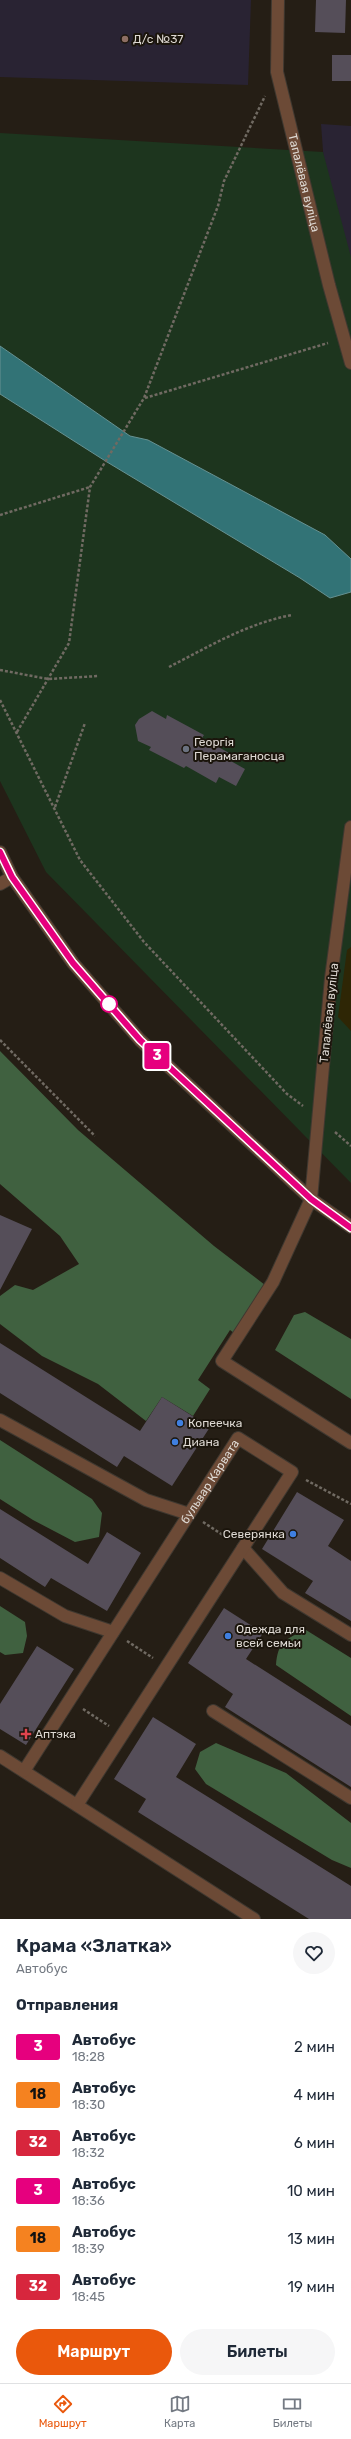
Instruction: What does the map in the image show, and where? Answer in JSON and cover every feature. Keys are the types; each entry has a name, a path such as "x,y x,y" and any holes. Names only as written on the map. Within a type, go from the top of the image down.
{"street":[{"name":"Тапалёвая вуліца","path":"278,0 277,72 329,285 351,363"},
{"name":"Тапалёвая вуліца","path":"311,1199 331,978 351,827"},
{"path":"0,852 12,877 73,963 140,1040 311,1199 351,1228"},
{"path":"0,884 12,877"},
{"path":"311,1199 272,1282 222,1361 351,1443"},
{"path":"0,1420 146,1500 189,1514"},
{"name":"бульвар Карвата","path":"24,1771 238,1438 292,1472"},
{"path":"77,1805 292,1472"},
{"path":"243,1548 283,1593 351,1635"},
{"path":"0,1578 65,1616 113,1632"},
{"path":"213,1711 351,1798"},
{"path":"0,1756 254,1919"}],"path":[{"path":"17,732 69,643 90,487 144,398 218,206 224,181 277,72"},
{"path":"144,398 344,338"},
{"path":"0,515 90,487"},
{"path":"169,667 229,636 274,618 292,615"},
{"path":"0,670 48,679 100,676"},
{"path":"0,700 55,807 80,860 144,942 287,1094 351,1146"},
{"path":"55,807 85,723"},
{"path":"0,1040 96,1136"},
{"path":"292,1472 351,1504"},
{"path":"189,1514 243,1548"},
{"path":"113,1632 167,1667"},
{"path":"69,1700 123,1735"}],"shaded area":[{"name":"Д/с №37","path":"0,0 251,0 248,85 0,77"},
{"path":"321,124 351,126 351,268 325,178"}],"green space":[{"path":"0,133 323,152 351,257 351,559 325,535 148,440 130,436 0,346"},
{"path":"0,394 107,462 300,578 330,598 351,592 351,1183 46,872 0,781"},
{"path":"0,1051 78,1130 214,1246 265,1285 234,1333 230,1330 198,1380 210,1389 193,1416 162,1397 146,1421 98,1384 42,1356 0,1324 0,1296 15,1285 33,1290 79,1264 60,1236 0,1184"},
{"path":"305,1312 351,1339 351,1399 275,1350 294,1315"},
{"path":"0,1440 92,1499 102,1513 99,1537 75,1542 33,1520 0,1499"},
{"path":"0,1606 25,1622 27,1636 23,1653 5,1655 0,1652"},
{"path":"306,1630 351,1658 351,1716 276,1665 279,1651 284,1642"},
{"path":"216,1743 286,1773 351,1823 351,1868 332,1860 206,1784 195,1769 200,1752"}],"sand":[{"path":"351,947 351,1031 338,1017 347,950"}],"water":[{"path":"0,346 130,436 148,440 325,535 351,559 351,592 330,598 300,578 107,462 0,394"}],"building":[{"path":"316,0 346,0 345,33 315,32"},
{"path":"332,55 351,55 351,81 332,81"},
{"name":"Георгія Перамаганосца","path":"152,711 166,719 167,715 204,735 202,738 231,754 229,760 245,769 236,786 219,777 216,783 186,766 184,768 149,750 151,747 138,741 135,725 139,719"},
{"path":"0,1215 32,1229 0,1290"},
{"path":"0,1343 140,1431 162,1397 210,1427 172,1486 124,1456 117,1467 0,1393"},
{"path":"297,1492 344,1520 328,1546 351,1561 351,1621 305,1593 313,1581 262,1549"},
{"path":"0,1509 88,1564 107,1532 141,1553 107,1611 51,1578 45,1587 0,1558"},
{"path":"224,1608 263,1633 246,1659 351,1726 351,1787 225,1707 233,1694 188,1663"},
{"path":"37,1646 74,1669 26,1745 0,1729 0,1704"},
{"path":"153,1717 196,1744 176,1777 351,1886 351,1919 309,1919 138,1812 146,1799 114,1779"}],"bus line":[{"name":"3","path":"0,852 12,877 73,963 140,1040 245,1140 311,1199 351,1228"}],"place":[{"name":"Д/с №37","path":"125,39"},
{"name":"Георгія Перамаганосца","path":"186,749"},
{"name":"Копеечка","path":"180,1423"},
{"name":"Диана","path":"175,1442"},
{"name":"Северянка","path":"293,1534"},
{"name":"Одежда для всей семьи","path":"228,1636"},
{"name":"Аптэка","path":"26,1734"}]}
